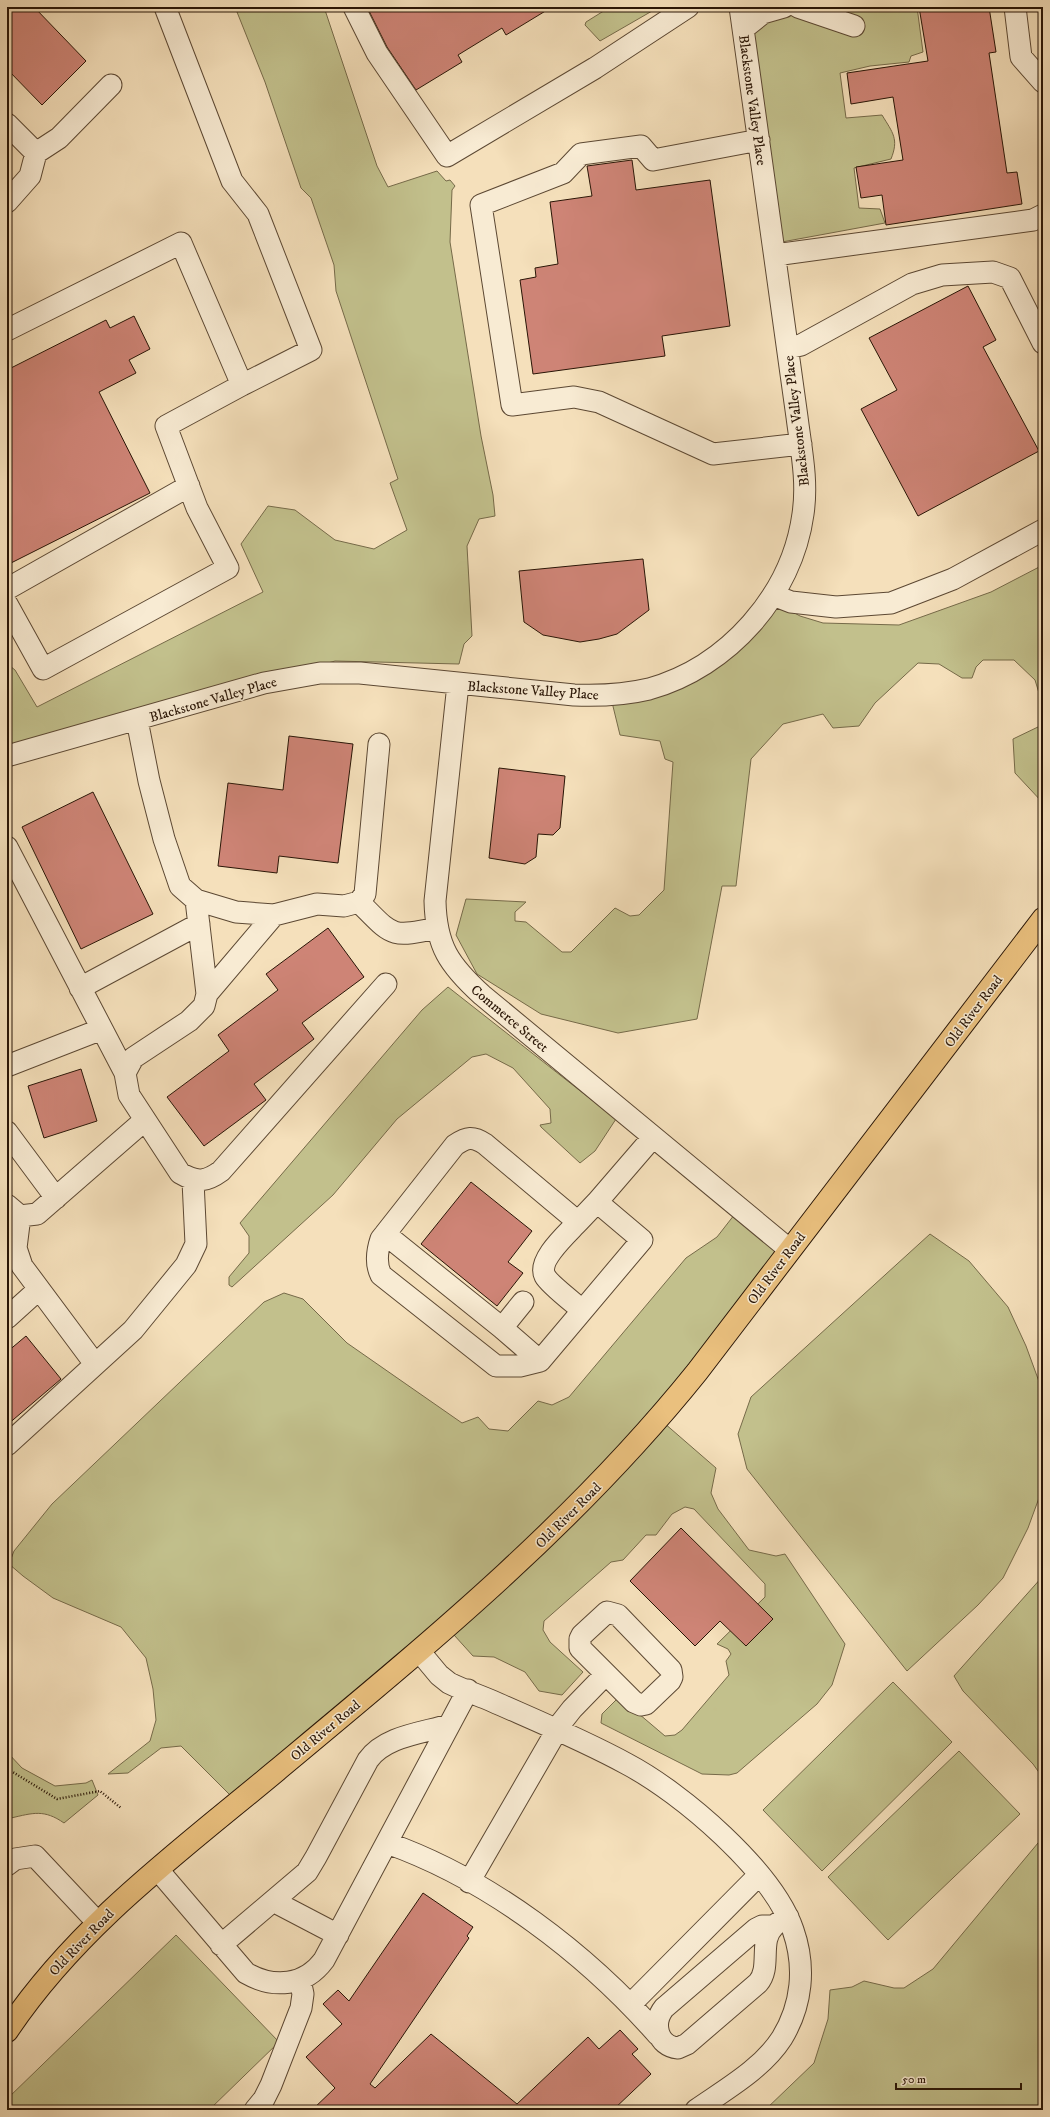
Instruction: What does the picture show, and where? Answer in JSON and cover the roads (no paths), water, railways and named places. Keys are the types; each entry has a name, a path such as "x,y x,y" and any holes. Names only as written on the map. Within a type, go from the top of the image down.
{"main road":[{"name":"Old River Road","path":"7,2031 43,1981 98,1923 158,1870 419,1651 532,1551 630,1451 697,1372 1043,919"}],"street":[{"path":"7,604 42,669 228,568 197,508 166,426 311,350 258,214 232,181 165,7"},
{"path":"354,7 377,53 447,156 595,68 688,7"},
{"name":"Blackstone Valley Place","path":"7,756 264,683 314,674 360,674 591,696 619,694 649,689 678,679 717,656 743,634 773,595 788,567 802,523 805,485 788,348 740,7"},
{"path":"743,29 763,13 784,7"},
{"path":"798,7 854,26"},
{"path":"1015,7 1021,57 1043,82"},
{"path":"7,202 30,176 36,153 60,138 112,85"},
{"path":"7,124 36,153"},
{"path":"758,140 653,160 641,146 581,154 563,173 480,205 512,405 574,397 599,402 713,454 801,444"},
{"path":"775,255 1033,220 1043,215"},
{"path":"7,330 181,243 242,385"},
{"path":"788,348 801,345 912,284 942,275 993,272 1010,278 1043,344"},
{"path":"7,589 189,486"},
{"path":"773,595 792,602 836,607 891,603 953,579 1043,530"},
{"name":"Commerce Street","path":"458,684 436,885 435,906 437,928 445,954 466,980 790,1250"},
{"path":"137,720 149,781 164,839 180,886 196,900 236,912 274,915 317,904 344,906 359,902 365,894 379,744"},
{"path":"7,847 125,1073 129,1095 180,1173 193,1181 211,1178 221,1171 386,984"},
{"path":"125,1073 133,1058 189,1021 204,1006 207,994 196,900"},
{"path":"359,902 387,931 404,935 437,928"},
{"path":"207,994 274,915"},
{"path":"80,988 199,924"},
{"path":"7,1066 102,1029"},
{"path":"95,1364 38,1290 12,1252 14,1210 37,1214 146,1120"},
{"path":"7,1132 56,1198"},
{"path":"582,1310 545,1276 543,1266 546,1258 653,1137"},
{"path":"578,1222 486,1144 475,1138 465,1138 454,1144 386,1234 378,1250 377,1262 381,1275 496,1366 520,1366 540,1361 642,1240 597,1202"},
{"path":"7,1444 133,1330 186,1265 196,1244 193,1181"},
{"path":"386,1234 502,1328 540,1361"},
{"path":"7,1318 38,1290"},
{"path":"502,1328 523,1302"},
{"path":"611,1612 618,1616 669,1666 672,1673 670,1681 650,1701 641,1705 634,1702 606,1674 582,1651 580,1644 582,1635 603,1614 611,1612"},
{"path":"419,1651 444,1679 456,1687 468,1690 628,1764 665,1788 715,1829 759,1875 781,1921 797,1943 801,1976 798,1998 789,2025 778,2043 761,2062 696,2110"},
{"path":"469,1882 557,1730 572,1709 606,1674"},
{"path":"158,1870 240,1968 260,1980 284,1983 300,1980 320,1966 338,1936 468,1690"},
{"path":"221,1945 301,1878 312,1864 368,1760 376,1750 388,1742 449,1725"},
{"path":"387,1843 426,1859 469,1882 507,1904 551,1935 587,1964 631,2004 669,2046 683,2047 758,1983 764,1973 768,1937 781,1921"},
{"path":"7,1866 15,1859 35,1856 98,1923"},
{"path":"631,2004 759,1875"},
{"path":"273,1901 338,1936"},
{"path":"658,2035 658,2020 664,2008 756,1929 781,1921"},
{"path":"254,2110 264,2099 271,2085 301,2008 303,1994 300,1980"}]}
